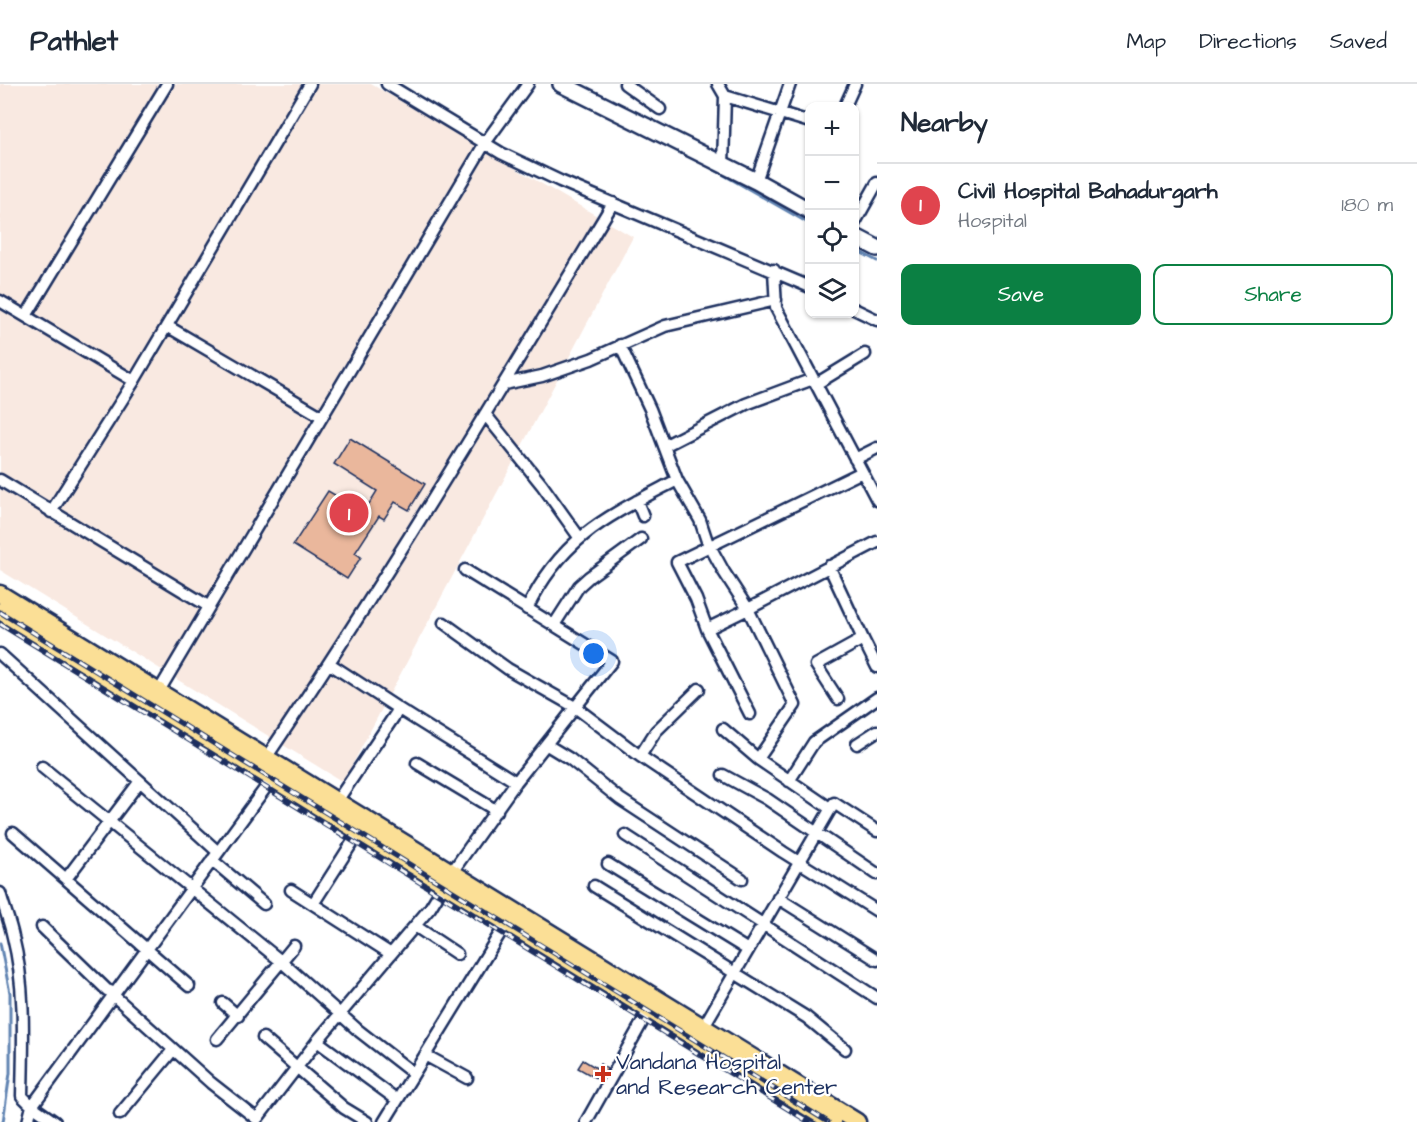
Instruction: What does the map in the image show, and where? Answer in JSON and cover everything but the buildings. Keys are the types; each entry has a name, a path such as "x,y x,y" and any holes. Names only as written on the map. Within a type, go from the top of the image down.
{"main road":[{"path":"561,84 808,210"},
{"path":"859,238 877,248"},
{"path":"0,594 272,779 359,832 449,878 700,1033 857,1122"},
{"path":"0,611 266,758 337,801 449,878 507,922 649,1010 700,1033 832,1122"}],"street":[{"path":"26,316 167,84"},
{"path":"51,512 134,381 310,84"},
{"path":"387,84 485,143 560,182 805,285"},
{"path":"154,698 485,143 528,84"},
{"path":"626,84 660,109"},
{"path":"718,84 725,96 723,166"},
{"path":"756,182 790,84"},
{"path":"847,102 855,84"},
{"path":"725,96 805,120"},
{"path":"859,217 877,183"},
{"path":"266,758 330,663 504,384 613,203"},
{"path":"774,270 776,308 877,500"},
{"path":"504,384 542,376 591,359 665,326 776,300"},
{"path":"0,301 134,381"},
{"path":"859,311 877,320"},
{"path":"167,326 321,416"},
{"path":"620,345 677,480 700,520 710,545 748,609 795,705 758,759"},
{"path":"664,446 746,404 814,381 865,354"},
{"path":"485,414 542,485 579,537"},
{"path":"855,459 877,448"},
{"path":"750,714 707,629 696,599 677,562 862,472"},
{"path":"0,480 208,606"},
{"path":"527,609 559,556 579,537 637,501 677,480"},
{"path":"637,501 643,516"},
{"path":"554,625 579,586 641,539"},
{"path":"707,629 877,542"},
{"path":"830,567 877,667"},
{"path":"42,927 173,1050 257,1119 317,1041 415,926 516,782 612,661 465,570"},
{"path":"444,623 508,669 575,707 640,756 877,911"},
{"path":"838,699 816,665 863,639"},
{"path":"0,654 140,781 264,904"},
{"path":"330,663 516,782"},
{"path":"640,756 656,731 699,689"},
{"path":"789,781 814,742 877,698"},
{"path":"337,801 399,708"},
{"path":"723,729 758,759 831,809"},
{"path":"857,744 877,731"},
{"path":"547,745 570,759 620,799 742,879"},
{"path":"417,763 497,811"},
{"path":"42,767 282,962 339,1015 413,1072"},
{"path":"723,775 767,799 877,874"},
{"path":"28,1122 32,1106 272,779"},
{"path":"66,879 140,781"},
{"path":"700,1033 834,803 877,831"},
{"path":"313,904 359,832"},
{"path":"13,833 189,986"},
{"path":"625,835 877,998"},
{"path":"608,864 748,950"},
{"path":"594,886 806,1017 845,1048"},
{"path":"291,890 391,954"},
{"path":"0,893 14,938 18,967 23,1021 22,1096 55,1122"},
{"path":"778,898 877,960"},
{"path":"384,1122 396,1099 507,922"},
{"path":"415,926 457,954"},
{"path":"217,1039 294,946"},
{"path":"223,1003 238,1016"},
{"path":"586,1122 649,1010"},
{"path":"263,1038 344,1108 367,1122"},
{"path":"317,1041 396,1099"},
{"path":"120,1114 173,1050"},
{"path":"425,1055 467,1078"}],"shaded area":[{"path":"0,84 371,84 633,237 343,782 0,570"}],"waterway":[{"path":"703,163 805,221"},
{"path":"859,252 877,261"},
{"path":"0,943 10,993 10,1073 3,1122"}],"railway":[{"path":"0,612 828,1122"},
{"path":"0,624 809,1122"}],"place":[{"name":"Civil Hospital Bahadurgarh","path":"349,513"},
{"name":"Vandana Hospital and Research Center","path":"603,1074"}]}
